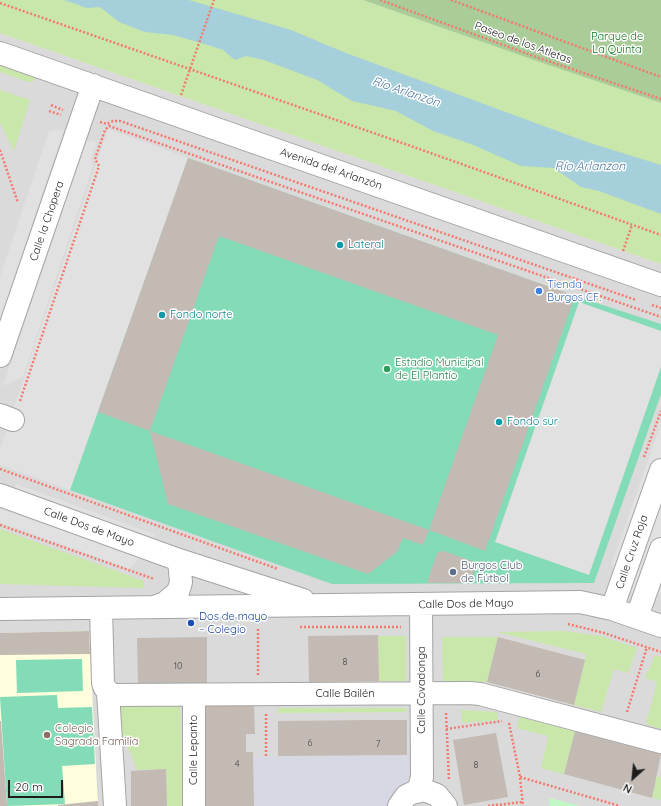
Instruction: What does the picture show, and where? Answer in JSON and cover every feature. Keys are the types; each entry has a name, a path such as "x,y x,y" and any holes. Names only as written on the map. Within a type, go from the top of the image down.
{"street":[{"name":"Avenida del Arlanzón","path":"0,53 661,285"},
{"name":"Calle la Chopera","path":"0,356 93,85"},
{"name":"Calle Cruz Roja","path":"612,609 661,470"},
{"name":"Calle Dos de Mayo","path":"0,495 181,550 319,605"},
{"path":"637,617 661,549"},
{"name":"Calle Dos de Mayo","path":"154,607 165,603 178,592 181,582 181,550"},
{"name":"Calle Dos de Mayo","path":"0,609 580,602 612,609"},
{"name":"Calle Covadonga","path":"421,604 423,786"},
{"path":"101,608 103,683 108,692 115,806"},
{"path":"612,609 661,626"},
{"name":"Calle Bailén","path":"108,692 117,695 480,694 661,742"},
{"name":"Calle Lepanto","path":"194,695 194,806"},
{"path":"399,806 406,796 423,786 437,795 448,796"}],"path":[{"path":"181,95 214,0"},
{"name":"Paseo de los Atletas","path":"380,0 538,58 661,98"},
{"path":"451,0 661,77"},
{"path":"0,4 661,235"},
{"path":"82,116 106,124 115,121 638,300"},
{"path":"113,127 118,116"},
{"path":"7,418 99,166 96,159 105,130 109,126 661,317"},
{"path":"0,150 18,203"},
{"path":"621,255 632,225"},
{"path":"646,303 661,308"},
{"path":"0,469 280,570"},
{"path":"0,525 154,579"},
{"path":"177,537 181,550"},
{"path":"561,623 604,633 661,652"},
{"path":"258,628 258,678"},
{"path":"626,714 647,647"},
{"path":"445,693 449,780 448,796"},
{"path":"446,729 508,720 520,777 523,806"},
{"path":"520,777 620,806"},
{"path":"488,806 523,802"}],"shaded area":[{"path":"0,33 661,264 661,806 0,806"},
{"path":"64,129 0,319 0,276 49,131"},
{"path":"108,129 188,158 70,490 0,465 0,449"},
{"path":"94,140 96,144 91,159 93,166 23,377 3,386 84,142"},
{"path":"579,302 661,331 661,367 589,575 495,542"},
{"path":"661,423 661,594 656,595 654,600 610,585 614,575 612,563"},
{"path":"16,484 154,534 156,541 14,490"},
{"path":"0,509 140,558 129,569 0,522"},
{"name":"Colegio Sagrada Familia","path":"89,631 98,806 0,806 0,633"},
{"path":"414,755 414,780 391,806 254,806 253,757"}],"green space":[{"path":"0,0 363,0 661,103 661,264 0,33"},
{"name":"Parque de La Quinta","path":"363,0 661,0 661,103 537,61"},
{"path":"0,63 34,75 35,79 32,82 28,82 0,72"},
{"path":"0,90 30,100 14,151 0,123"},
{"name":"Estadio Municipal de El Plantío","path":"188,158 575,296 661,324 661,394 594,583 332,584 70,490"},
{"path":"0,529 144,581 144,588 0,584"},
{"path":"565,631 601,636 637,648 628,673 614,669 601,712 574,705 586,654 497,632"},
{"path":"378,636 406,636 406,681 379,681"},
{"path":"442,637 498,637 487,682 443,681"},
{"path":"655,655 661,657 661,729 646,724 657,682 645,678"},
{"path":"82,659 83,691 17,693 16,660"},
{"path":"57,695 58,708 92,707 95,764 62,766 65,804 7,806 0,697"},
{"path":"120,703 180,704 183,806 167,806 166,769 137,770 121,730"},
{"path":"278,708 406,708 406,712 278,713"},
{"path":"461,710 497,712 498,720 462,723"},
{"path":"519,717 575,731 564,774 541,768 548,736 517,728"},
{"path":"657,776 661,777 661,800 652,798"},
{"path":"550,798 581,806 549,806"}],"water":[{"name":"Río Arlanzon","path":"64,0 189,0 291,30 346,53 587,142 661,165 661,214 599,191 581,187 554,168 521,166 471,144 433,131 396,111 352,101 317,80 264,60 246,56 235,60 223,50 173,35 145,32 119,22 100,7 87,8"}],"building":[{"path":"188,158 575,296 485,551 429,530 498,335 219,236 150,431 98,412"},
{"path":"150,431 429,530 423,545 403,538 397,552 368,574 168,504"},
{"path":"444,551 477,563 470,583 427,583 438,552"},
{"path":"89,631 90,654 0,655 0,633"},
{"path":"378,635 379,681 309,682 308,636"},
{"path":"207,637 207,683 138,683 137,638"},
{"path":"498,637 585,660 574,705 487,682"},
{"path":"205,703 254,703 255,734 246,734 246,752 253,752 254,806 205,806"},
{"path":"407,720 407,755 278,756 278,721"},
{"path":"1,721 7,806 0,806"},
{"path":"575,731 661,754 652,798 564,774"},
{"path":"496,733 508,797 464,805 453,740"},
{"path":"166,769 167,806 131,806 131,771"},
{"path":"98,801 98,806 58,806 58,805"}],"place":[{"name":"Lateral","path":"340,245"},
{"name":"Tienda Burgos CF.","path":"539,291"},
{"name":"Fondo norte","path":"162,315"},
{"name":"Estadio Municipal de El Plantío","path":"387,369"},
{"name":"Fondo sur","path":"499,422"},
{"name":"Burgos Club de Fútbol","path":"453,572"},
{"name":"Dos de mayo – Colegio","path":"191,623"},
{"name":"Colegio Sagrada Familia","path":"47,735"}],"water label":[{"name":"Río Arlanzón","path":"406,92"}]}
